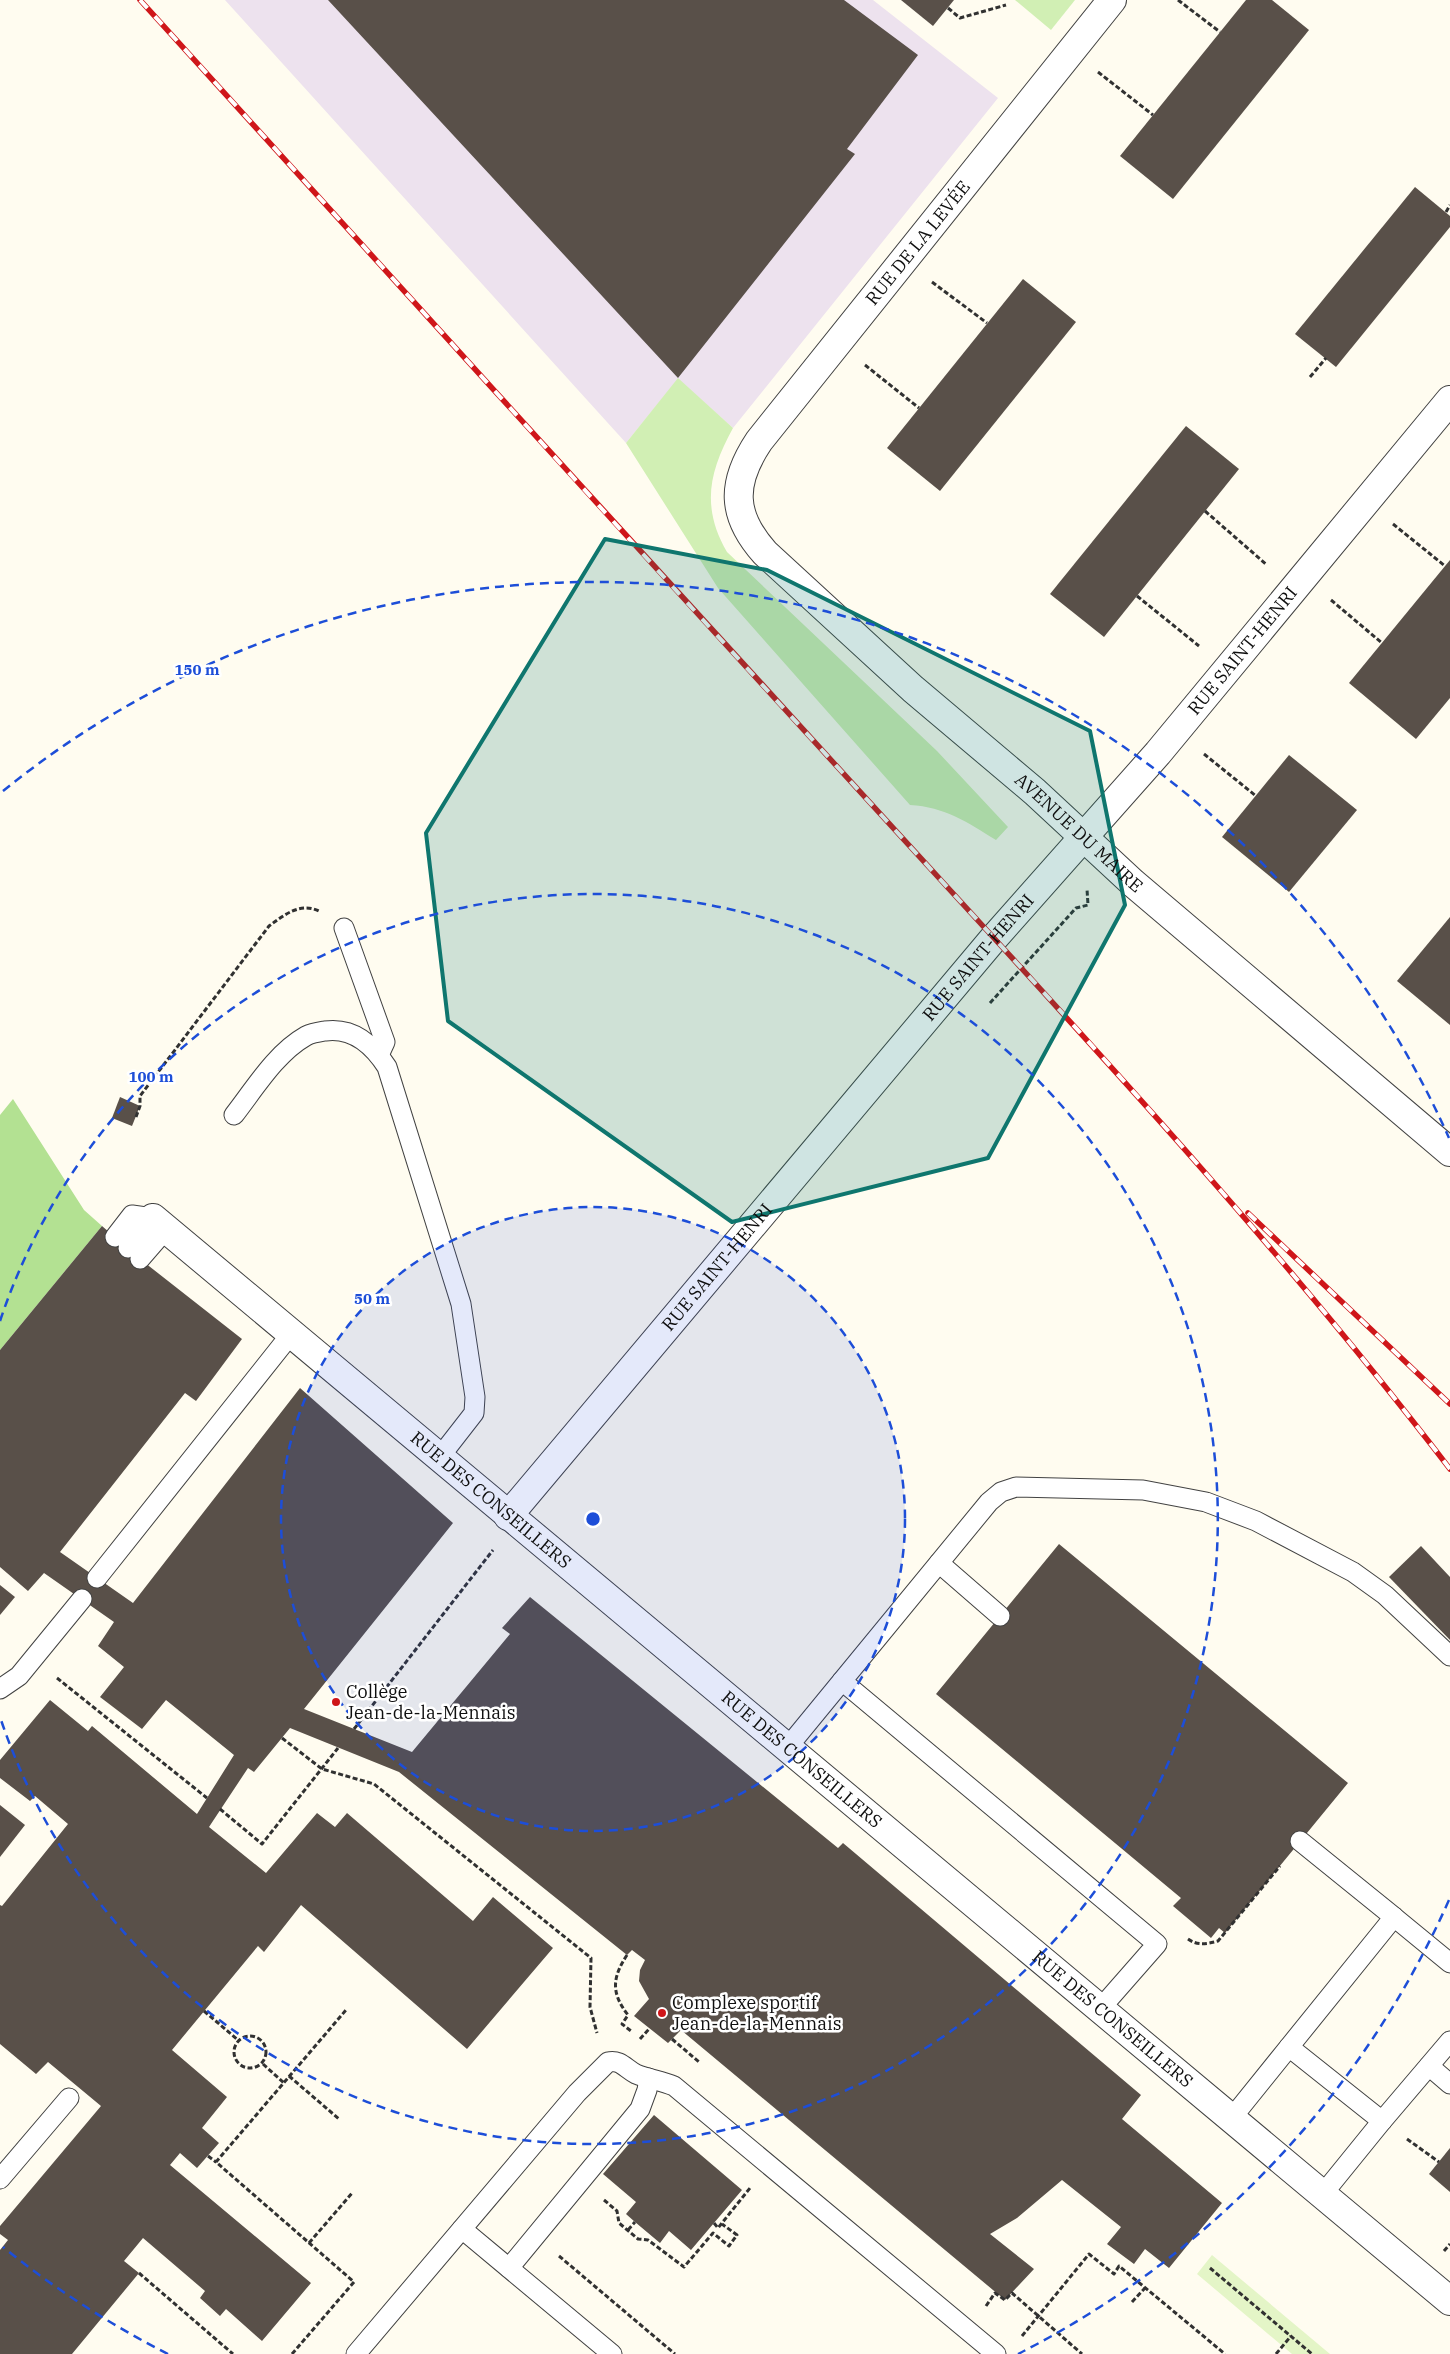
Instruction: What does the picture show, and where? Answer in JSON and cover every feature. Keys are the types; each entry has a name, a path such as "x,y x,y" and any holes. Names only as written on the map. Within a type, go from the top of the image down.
{"street":[{"name":"RUE DE LA LEVÉE","path":"738,492 749,455 758,441 1112,0"},
{"name":"RUE SAINT-HENRI","path":"508,1516 900,1048 1158,753 1450,400"},
{"name":"AVENUE DU MAIRE","path":"738,492 738,502 745,526 754,541 765,553 913,689 1035,792 1133,883 1450,1152"},
{"name":"RUE DES CONSEILLERS","path":"159,1224 1450,2301"}],"lane":[{"path":"344,928 385,1042 379,1055"},
{"path":"234,1115 282,1055 308,1035 330,1030 343,1031 358,1036 379,1055 387,1067 460,1304 475,1397 474,1413 440,1458"},
{"path":"132,1215 159,1224 128,1248 132,1215"},
{"path":"97,1578 291,1334"},
{"path":"787,1748 989,1502 1001,1492 1016,1486 1143,1490 1206,1502 1256,1521 1353,1572 1385,1595 1450,1656"},
{"path":"939,1563 1000,1616"},
{"path":"0,1689 19,1676 82,1599"},
{"path":"842,1681 1158,1944 1100,2009"},
{"path":"1300,1841 1450,1963"},
{"path":"1231,2119 1394,1916"},
{"path":"1322,2195 1450,2041"},
{"path":"1289,2047 1382,2121"},
{"path":"356,2354 576,2093 608,2062 616,2062 634,2073 674,2086 988,2352"},
{"path":"1429,2066 1450,2084"},
{"path":"509,2268 640,2109 649,2078"},
{"path":"0,2179 69,2098"},
{"path":"462,2229 612,2354"}],"path":[{"path":"1178,0 1220,32"},
{"path":"948,8 960,18 1006,5"},
{"path":"1098,72 1153,115"},
{"path":"1446,212 1450,206"},
{"path":"930,280 987,323"},
{"path":"1310,377 1326,358"},
{"path":"863,363 919,408"},
{"path":"1205,511 1269,566"},
{"path":"1137,596 1201,648"},
{"path":"1076,908 1088,905"},
{"path":"136,1117 140,1106 140,1096 269,926 284,914 296,908 308,908 316,910 344,928"},
{"path":"354,1729 494,1548"},
{"path":"33,1659 207,1798"},
{"path":"282,1738 322,1769 374,1784 591,1958 590,2007 597,2033"},
{"path":"220,1809 262,1844 338,1748"},
{"path":"1158,1944 1172,1927 1195,1943 1206,1944 1218,1941 1300,1841"},
{"path":"622,2024 628,2015 616,1998 615,1982 618,1969 627,1955"},
{"path":"216,2162 346,2010"},
{"path":"204,2011 238,2040"},
{"path":"640,2039 649,2028"},
{"path":"246,2036 257,2037 264,2044 266,2053 263,2064 252,2068 244,2066 235,2059 233,2051 238,2040 246,2036"},
{"path":"263,2064 284,2083"},
{"path":"289,2076 339,2119"},
{"path":"208,2156 354,2282 292,2354"},
{"path":"1432,2156 1439,2162"},
{"path":"581,2181 617,2210 619,2222 638,2239 648,2240 684,2267 713,2233 729,2246 738,2236 722,2224 718,2228 714,2223"},
{"path":"310,2243 353,2192"},
{"path":"628,2230 635,2222"},
{"path":"1019,2341 1089,2254 1114,2274 1120,2266 1225,2354"},
{"path":"558,2255 675,2354"},
{"path":"1210,2268 1312,2354"},
{"path":"140,2273 234,2354"},
{"path":"1132,2302 1145,2288"},
{"path":"985,2314 986,2303 995,2292 1005,2300 1012,2293 1082,2354"},
{"path":"1276,2354 1291,2336"}],"highlighted area":[{"path":"605,539 767,570 1090,731 1125,905 988,1158 732,1222 448,1021 426,833"}],"shaded area":[{"path":"225,0 873,0 998,98 733,428 678,379 626,443"}],"green space":[{"path":"1015,0 1075,0 1051,30"},
{"path":"678,378 733,428 718,460 711,490 714,520 727,552 937,751 1008,827 996,840 955,816 923,806 910,805 718,588 626,443"},
{"path":"13,1099 84,1210 102,1226 0,1350 0,1115"},
{"path":"1212,2255 1330,2354 1292,2354 1197,2274"}],"building":[{"path":"328,0 844,0 918,55 847,149 855,154 678,378"},
{"path":"901,0 954,0 933,26"},
{"path":"1246,0 1272,0 1309,30 1173,199 1120,156"},
{"path":"1415,187 1450,216 1450,227 1336,367 1295,334"},
{"path":"1023,279 1076,322 940,491 887,448"},
{"path":"1186,426 1239,469 1104,637 1050,594"},
{"path":"1450,560 1450,698 1416,739 1349,683"},
{"path":"1289,755 1357,810 1289,892 1222,837"},
{"path":"1450,917 1450,1025 1397,981"},
{"path":"120,1097 140,1106 132,1126 112,1118"},
{"path":"102,1226 140,1259 242,1339 196,1401 185,1393 60,1552 133,1603 300,1388 453,1523 304,1709 412,1752 510,1634 502,1628 530,1597 838,1848 843,1843 1141,2095 1122,2119 1222,2203 1169,2268 1145,2249 1134,2264 1107,2244 1121,2227 1062,2180 1017,2218 990,2234 1034,2269 1005,2300 681,2030 668,2043 634,2016 649,1999 639,1981 640,1970 645,1960 632,1950 627,1955 399,1772 290,1728 254,1772 248,1768 209,1827 266,1873 317,1813 335,1827 347,1813 473,1921 493,1897 553,1948 467,2049 301,1905 264,1952 258,1946 172,2050 227,2097 202,2128 219,2143 197,2168 180,2153 170,2165 311,2283 262,2341 226,2309 220,2316 200,2298 205,2291 143,2238 124,2261 139,2273 72,2354 0,2354 0,2250 8,2240 0,2234 0,2226 101,2106 48,2062 36,2074 0,2044 0,1905 2,1906 68,1824 35,1796 30,1801 0,1778 0,1760 50,1700 88,1731 92,1726 197,1814 234,1755 166,1700 142,1729 100,1697 124,1667 98,1646 114,1622 44,1573 28,1591 0,1567 0,1350"},
{"path":"1059,1544 1348,1783 1225,1933 1219,1928 1211,1938 1173,1906 1181,1898 936,1694"},
{"path":"1421,1546 1450,1577 1450,1640 1389,1577"},
{"path":"0,1585 15,1597 0,1615"},
{"path":"0,1805 25,1825 0,1857"},
{"path":"654,2115 742,2190 691,2250 669,2231 660,2243 635,2222 626,2214 636,2202 603,2174"},
{"path":"1450,2148 1450,2192 1429,2174"}],"railway":[{"path":"140,0 658,571 1070,1021 1303,1286 1450,1469"},
{"path":"1248,1213 1450,1404"}],"place":[{"name":"Collège Jean-de-la-Mennais","path":"336,1702"},
{"name":"Complexe sportif Jean-de-la-Mennais","path":"662,2013"}]}
